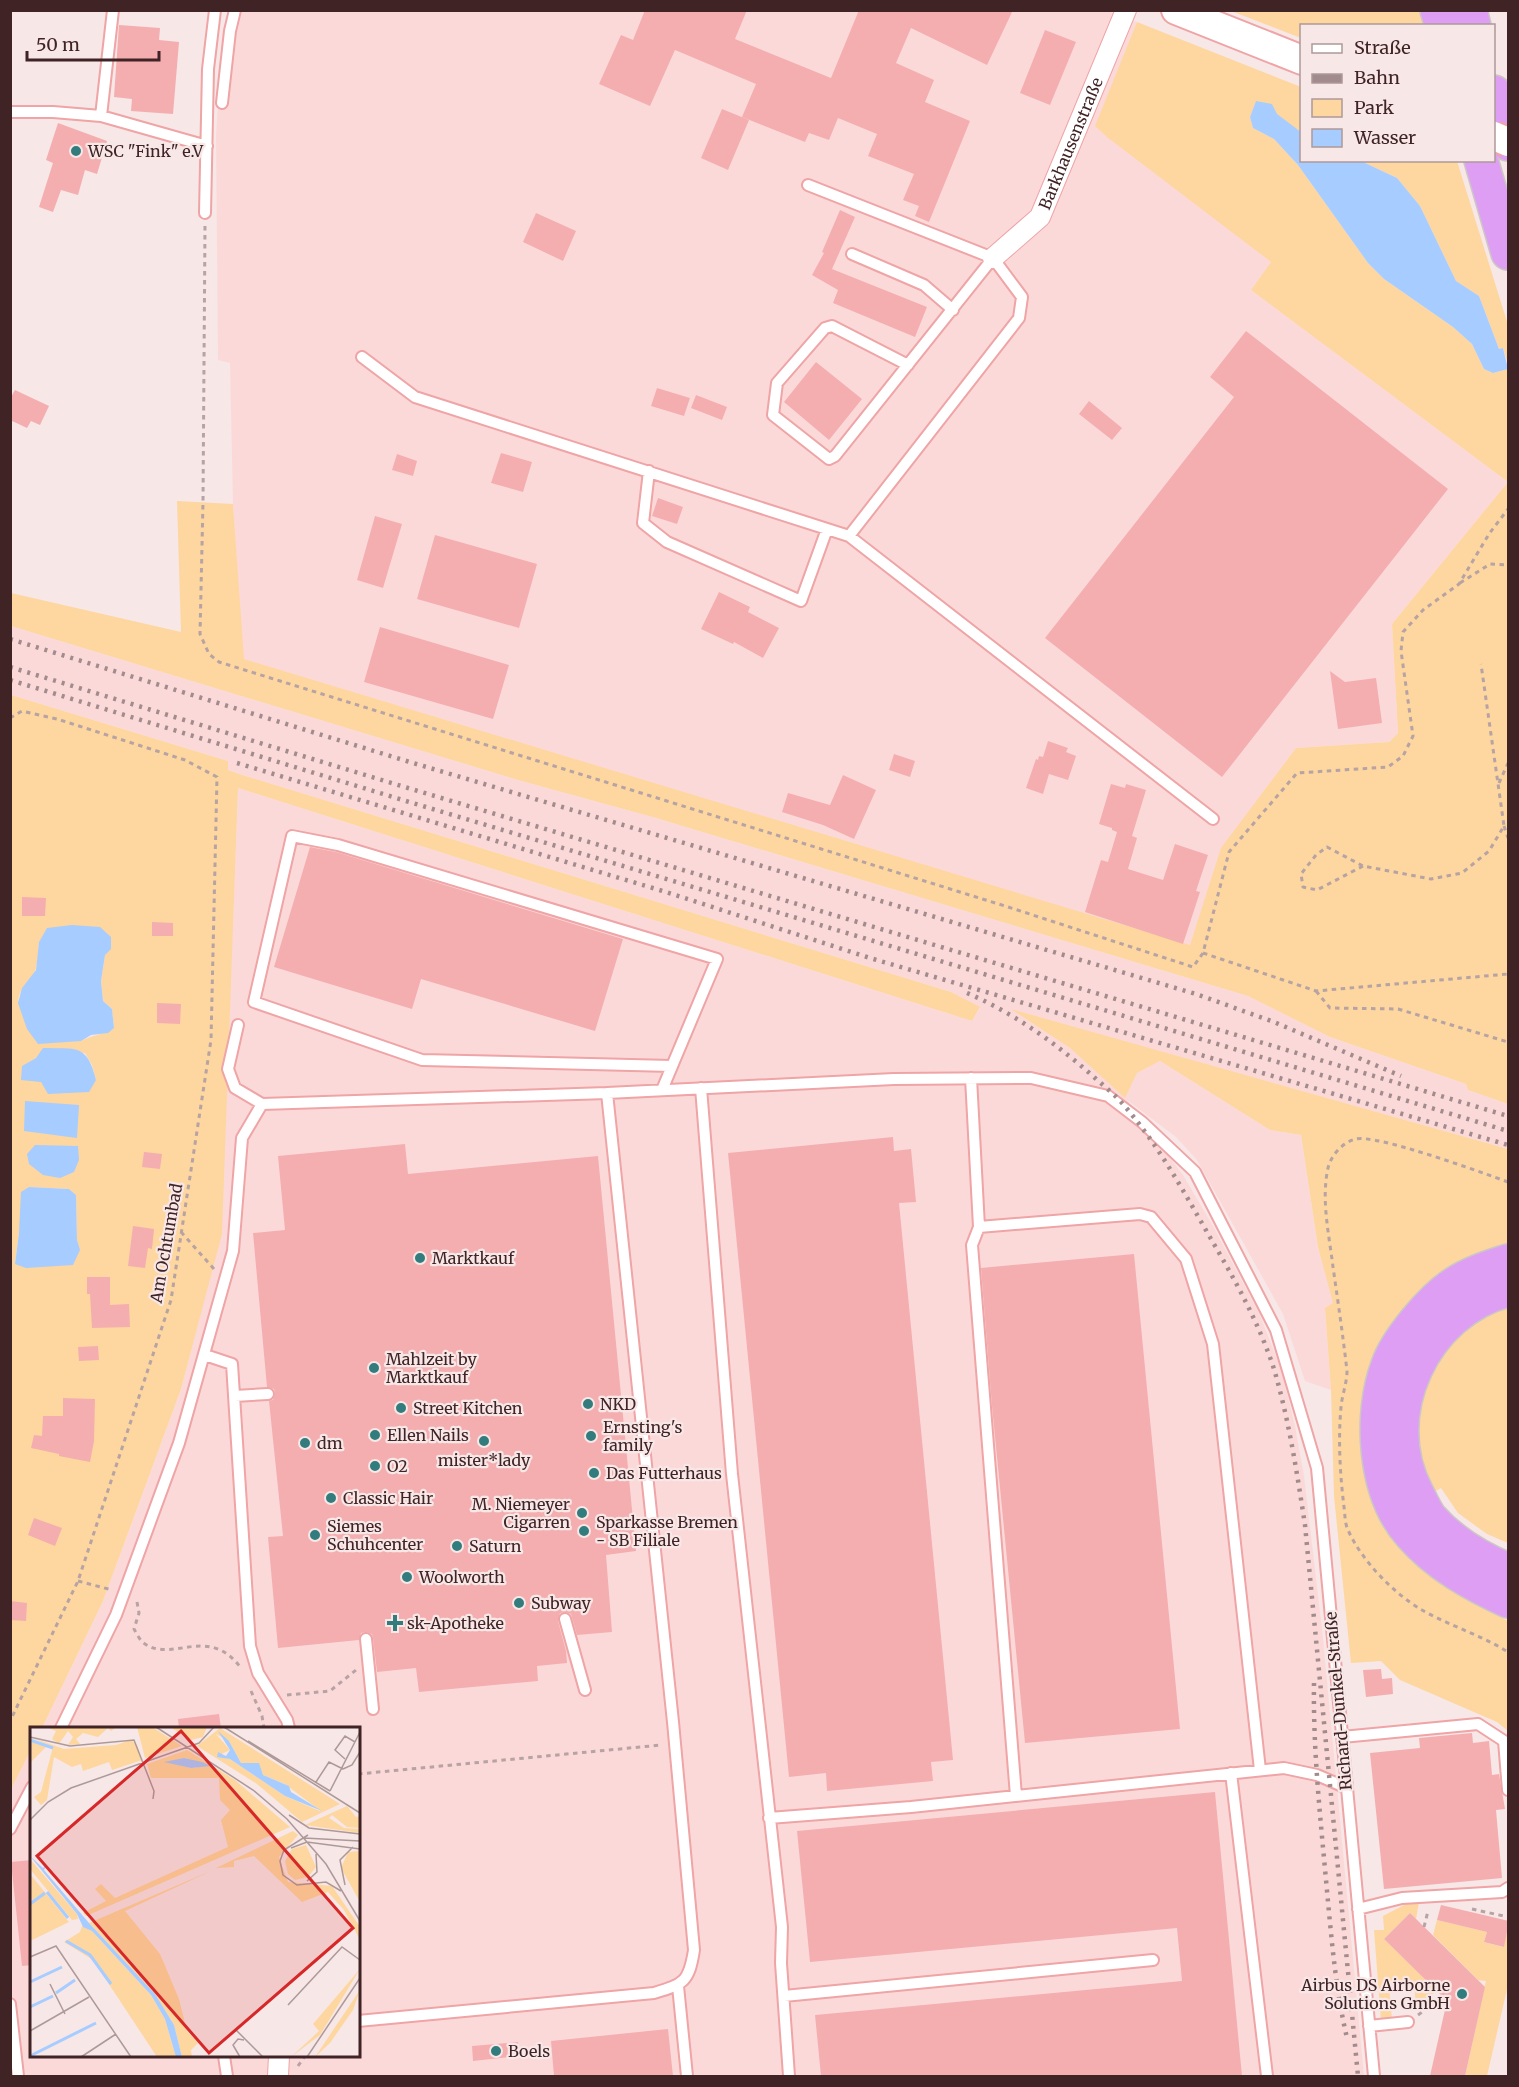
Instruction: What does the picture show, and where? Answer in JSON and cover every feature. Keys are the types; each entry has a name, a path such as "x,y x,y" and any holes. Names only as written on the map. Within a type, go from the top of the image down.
{"highway":[{"path":"1495,95 1509,143"},
{"path":"1482,162 1509,253"},
{"path":"1509,1261 1484,1269 1454,1284 1431,1304 1407,1332 1388,1365 1376,1433 1380,1470 1389,1500 1409,1534 1437,1559 1478,1587 1509,1602"},
{"path":"1509,1290 1464,1310 1450,1320 1428,1347 1413,1374 1405,1401 1402,1430 1403,1457 1413,1486 1429,1515 1453,1539 1485,1561 1509,1570"}],"street":[{"name":"Barkhausenstraße","path":"993,258 1040,217 1126,10"},
{"path":"1176,10 1300,59"},
{"path":"1495,136 1509,143"},
{"path":"278,2076 279,2057"}],"lane":[{"path":"101,116 113,10"},
{"path":"205,213 208,69 215,10"},
{"path":"222,104 230,31 235,10"},
{"path":"10,112 53,111 101,116 207,146"},
{"path":"808,185 993,258 1022,297 1019,318 849,536"},
{"path":"852,254 924,285 953,310"},
{"path":"908,364 832,326 825,328 777,384 773,415 829,459 835,456 993,258"},
{"path":"362,357 415,397 849,536 1213,819"},
{"path":"649,471 643,523 667,542 801,601 827,529"},
{"path":"662,1090 717,959 338,845 292,836 254,1002 422,1060 672,1066"},
{"path":"61,1727 116,1615 179,1443 232,1251 242,1138 262,1104 235,1088 228,1069 238,1025"},
{"path":"971,1078 979,1227 972,1245 1016,1796"},
{"name":"Richard-Dunkel-Straße","path":"262,1104 607,1093 894,1079 1031,1078 1108,1096 1142,1122 1195,1172 1276,1330 1317,1468 1374,2076"},
{"path":"701,1088 732,1474 782,1927 789,2076"},
{"path":"360,2021 654,1993 678,1986 691,1971 694,1950 673,1722 607,1093"},
{"path":"979,1227 1140,1214 1151,1217 1186,1259 1213,1344 1260,1770"},
{"path":"205,1355 232,1364 250,1646 258,1673 287,1720 289,1727"},
{"path":"235,1396 268,1394"},
{"path":"566,1619 585,1690"},
{"path":"366,1639 373,1709"},
{"path":"1342,1737 1478,1724 1504,1741 1509,1790"},
{"path":"769,1818 911,1807 1284,1768 1317,1775 1347,1788"},
{"path":"1231,1773 1267,2076"},
{"path":"10,1829 30,1791"},
{"path":"1358,1909 1402,1898 1502,1892 1509,1888"},
{"path":"784,1996 1153,1960"},
{"path":"678,1986 687,2076"},
{"path":"10,2004 18,2076"},
{"path":"1369,2026 1408,2022"},
{"path":"224,2057 227,2076"}],"path":[{"path":"205,213 204,502 200,634 208,654 219,662 1005,906 1193,968 1203,953 1229,852 1297,773 1388,767 1403,756 1413,736 1401,651 1403,632 1422,610 1458,584 1490,564 1509,565"},
{"path":"1458,584 1489,534 1509,509"},
{"path":"1480,664 1504,826 1509,838"},
{"name":"Am Ochtumbad","path":"10,718 22,711 57,719 185,760 217,777 211,1040 171,1300 78,1581 10,1721"},
{"path":"1498,785 1509,763"},
{"path":"1363,866 1317,890 1303,887 1301,874 1316,855 1327,847 1363,866 1431,879 1462,873 1489,851 1504,826"},
{"path":"1203,953 1316,991 1509,974"},
{"path":"1316,991 1330,1008 1398,1009 1509,1042"},
{"path":"1330,1162 1340,1148 1353,1140 1367,1139 1509,1182"},
{"path":"181,1232 224,1280"},
{"path":"78,1581 124,1594 136,1601 139,1613 134,1629 142,1643 156,1650 205,1645 225,1653 240,1666 244,1676"},
{"path":"258,1707 273,1697 330,1691 368,1660"},
{"path":"249,1687 262,1716 264,1727"},
{"path":"360,1774 675,1744"},
{"path":"1408,2022 1443,1997"},
{"path":"297,2068 304,2057"}],"shaded area":[{"path":"228,11 1108,11 1137,22 1096,126 1271,262 1251,290 1508,482 1392,624 1398,733 1389,742 1296,748 1222,848 1190,946 243,659 233,504 230,363 218,360 216,135 223,29"},
{"path":"11,626 518,780 656,818 1248,996 1330,1037 1466,1084 1468,1090 1508,1104 1508,1149 1013,1010 1070,1048 1125,1097 1137,1073 1160,1061 1270,1130 1301,1135 1318,1247 1334,1304 1325,1308 1331,1390 1305,1381 1283,1314 1197,1160 1176,1137 1127,1100 1183,1175 1259,1313 1281,1369 1295,1426 1304,1476 1323,1638 1364,2076 11,2076 11,1789 30,1752 30,2057 360,2057 360,1727 42,1727 103,1601 181,1389 221,1234 238,788 972,1021 980,1008 951,992 239,774 228,770 228,761 11,695"}],"green space":[{"path":"1231,11 1420,11 1424,24 1300,24 1300,38"},
{"path":"1137,22 1300,87 1300,131 1256,102 1250,117 1253,128 1274,139 1298,165 1368,263 1384,279 1453,327 1472,344 1484,369 1493,373 1508,369 1508,482 1251,290 1271,262 1095,126"},
{"path":"1363,162 1457,162 1508,325 1508,364 1503,348 1499,349 1479,296 1456,281 1420,206 1397,178"},
{"path":"1508,482 1508,1104 1468,1090 1466,1084 1330,1037 1248,996 656,818 518,780 11,626 11,593 181,632 177,501 233,504 244,659 1190,945 1221,848 1296,748 1389,742 1398,733 1392,624"},
{"path":"11,695 228,761 228,770 239,774 951,992 980,1007 972,1021 238,788 222,1234 181,1389 103,1601 42,1727 30,1727 30,1752 11,1789","holes":["39,942 105,955 101,981 103,1001 112,1009 114,1028 81,1041 20,1007 21,991 36,968","85,1053 92,1065 96,1080 23,1066 36,1058","29,1187 69,1189 76,1195 79,1250 15,1264"]},
{"path":"1011,1009 1508,1149 1508,1244 1453,1272 1372,1371 1361,1411 1369,1473 1389,1529 1410,1560 1443,1585 1508,1621 1508,1731 1497,1722 1400,1680 1381,1661 1351,1663 1334,1496 1331,1390 1325,1308 1333,1303 1318,1247 1301,1135 1270,1130 1160,1061 1137,1073 1125,1098 1070,1048"},
{"path":"1508,1302 1508,1543 1487,1534 1458,1513 1441,1488 1429,1495 1416,1463 1417,1397 1447,1341"},
{"path":"1419,1902 1416,1919 1410,1913 1384,1939 1437,1991 1416,2006 1414,1984 1389,1986 1392,2020 1381,2021 1374,1930 1384,1930 1383,1916 1406,1904"},
{"path":"1437,1920 1487,1932 1484,1942 1503,1947 1508,1927 1508,1985 1487,2076 1465,2076 1486,1981 1478,1980 1433,1935"}],"water":[{"path":"1256,101 1272,104 1277,114 1300,131 1300,162 1363,162 1397,178 1420,206 1456,281 1479,296 1499,349 1503,348 1508,369 1493,373 1484,369 1472,344 1453,327 1384,279 1368,263 1298,165 1274,139 1253,128 1250,117"},
{"path":"72,925 100,927 111,937 111,949 105,955 101,981 103,1001 112,1009 114,1028 108,1033 91,1035 81,1041 38,1044 27,1029 18,1003 22,988 36,970 39,942 47,928"},
{"path":"43,1048 72,1049 84,1054 89,1060 96,1080 89,1092 48,1094 41,1082 21,1080 22,1066 36,1058"},
{"path":"25,1101 79,1105 77,1138 24,1131"},
{"path":"35,1145 78,1146 79,1160 74,1172 60,1178 43,1175 29,1164 27,1154"},
{"path":"29,1187 69,1189 76,1195 77,1240 80,1250 73,1265 26,1268 15,1264 21,1192"}],"building":[{"path":"645,10 747,10 735,39 831,78 859,10 1013,10 987,65 911,28 896,63 934,80 925,102 970,121 929,222 915,216 919,206 903,200 914,174 868,156 877,134 838,118 829,140 809,133 805,142 742,117 756,84 675,50 650,106 599,84 621,35 633,40"},
{"path":"119,25 160,28 159,40 179,42 173,114 131,111 132,99 114,97"},
{"path":"1045,30 1076,42 1050,105 1020,93"},
{"path":"722,109 749,120 728,170 701,158"},
{"name":"WSC \"Fink\" e.V","path":"58,123 107,141 97,174 85,170 78,195 61,190 53,212 39,207 53,163 46,160"},
{"path":"840,210 855,217 832,269 927,307 915,337 833,303 838,290 812,275 824,253 822,252"},
{"path":"536,213 576,231 563,261 523,242"},
{"path":"1246,331 1448,489 1222,777 1045,638 1234,397 1210,377"},
{"path":"816,362 862,399 829,440 784,402"},
{"path":"657,388 690,398 684,416 651,406"},
{"path":"15,390 49,406 40,425 31,421 27,428 10,420 10,399"},
{"path":"696,395 727,407 722,420 691,408"},
{"path":"1089,401 1122,428 1112,440 1079,414"},
{"path":"501,453 532,462 523,492 491,483"},
{"path":"397,454 417,461 413,476 392,470"},
{"path":"658,498 683,507 677,524 652,516"},
{"path":"375,516 402,524 383,588 357,580"},
{"path":"435,535 537,564 519,628 417,599"},
{"path":"719,592 750,607 748,612 779,628 763,658 734,642 733,644 701,629"},
{"path":"380,627 509,665 493,719 364,682"},
{"path":"1330,671 1345,682 1376,678 1382,723 1338,729"},
{"path":"1048,741 1068,748 1066,752 1076,756 1068,780 1049,774 1043,794 1026,788 1036,759 1038,760 1039,756 1043,757"},
{"path":"894,754 915,761 910,777 889,770"},
{"path":"843,775 876,790 854,839 823,825 782,812 788,793 830,805"},
{"path":"1111,784 1125,788 1126,784 1146,790 1132,836 1137,838 1128,869 1163,880 1175,844 1208,855 1196,891 1200,892 1183,944 1085,912 1101,860 1108,862 1117,832 1099,824"},
{"path":"310,847 336,852 623,939 595,1031 421,979 412,1009 274,967"},
{"path":"22,897 46,898 45,916 22,916"},
{"path":"152,922 173,923 173,936 152,936"},
{"path":"157,1003 181,1004 180,1024 157,1023"},
{"path":"893,1137 894,1151 911,1149 916,1202 899,1203 953,1760 931,1762 933,1781 827,1791 826,1773 789,1777 728,1153"},
{"path":"405,1144 408,1174 598,1156 636,1551 606,1555 612,1632 577,1635 571,1614 560,1613 558,1621 567,1663 537,1666 538,1681 419,1692 416,1668 377,1672 372,1634 366,1632 361,1633 359,1640 278,1648 268,1537 283,1536 269,1401 273,1400 275,1394 274,1389 267,1387 253,1233 285,1230 278,1156"},
{"path":"144,1152 162,1154 160,1169 142,1167"},
{"path":"133,1226 154,1229 152,1249 148,1248 145,1268 128,1266"},
{"path":"1134,1254 1180,1729 1025,1743 981,1268"},
{"path":"87,1277 110,1277 110,1305 129,1304 130,1327 92,1328"},
{"path":"98,1346 99,1360 79,1361 78,1347"},
{"path":"63,1398 95,1399 94,1441 90,1462 31,1448 34,1435 42,1436 43,1416 63,1416"},
{"path":"34,1518 62,1528 55,1546 28,1535"},
{"path":"10,1601 27,1603 26,1621 10,1620"},
{"path":"1381,1669 1382,1679 1392,1678 1393,1694 1366,1697 1363,1670"},
{"path":"219,1714 221,1727 179,1727 178,1719"},
{"path":"1472,1733 1473,1743 1489,1741 1492,1775 1499,1774 1505,1809 1496,1810 1502,1878 1384,1889 1370,1753 1420,1748 1419,1738"},
{"path":"1215,1792 1242,2076 821,2076 815,2015 1182,1981 1177,1928 810,1962 797,1831"},
{"path":"30,1860 30,1965 22,1966 11,1862"},
{"path":"1441,1905 1509,1921 1504,1947 1484,1942 1487,1932 1437,1920"},
{"name":"Airbus DS Airborne Solutions GmbH","path":"1410,1913 1485,1987 1465,2076 1430,2076 1447,2001 1384,1939"},
{"path":"668,2029 673,2076 554,2076 551,2041"},
{"name":"Boels","path":"518,2042 519,2056 473,2061 472,2046"}],"railway":[{"path":"10,639 413,763 1196,994 1274,1022 1401,1076"},
{"path":"10,667 1508,1116"},
{"path":"10,680 1508,1131"},
{"path":"237,763 666,892 870,958 1508,1145"},
{"path":"967,993 1001,1010 1050,1041 1081,1065 1122,1103 1159,1152 1180,1186 1238,1286 1268,1352 1288,1427 1305,1525 1358,2076"},
{"path":"1314,1683 1319,1806 1336,1980 1347,2038"}],"place":[{"name":"WSC \"Fink\" e.V","path":"76,151"},
{"name":"Marktkauf","path":"420,1258"},
{"name":"Mahlzeit by Marktkauf","path":"374,1368"},
{"name":"NKD","path":"588,1404"},
{"name":"Street Kitchen","path":"401,1408"},
{"name":"Ellen Nails","path":"375,1435"},
{"name":"Ernsting's family","path":"591,1436"},
{"name":"mister*lady","path":"484,1441"},
{"name":"dm","path":"305,1443"},
{"name":"O2","path":"375,1466"},
{"name":"Das Futterhaus","path":"594,1473"},
{"name":"Classic Hair","path":"331,1498"},
{"name":"M. Niemeyer Cigarren","path":"582,1513"},
{"name":"Sparkasse Bremen - SB Filiale","path":"584,1531"},
{"name":"Siemes Schuhcenter","path":"315,1535"},
{"name":"Saturn","path":"457,1546"},
{"name":"Woolworth","path":"407,1577"},
{"name":"Subway","path":"519,1603"},
{"name":"sk-Apotheke","path":"395,1623"},
{"name":"Airbus DS Airborne Solutions GmbH","path":"1462,1994"},
{"name":"Boels","path":"496,2051"}]}
